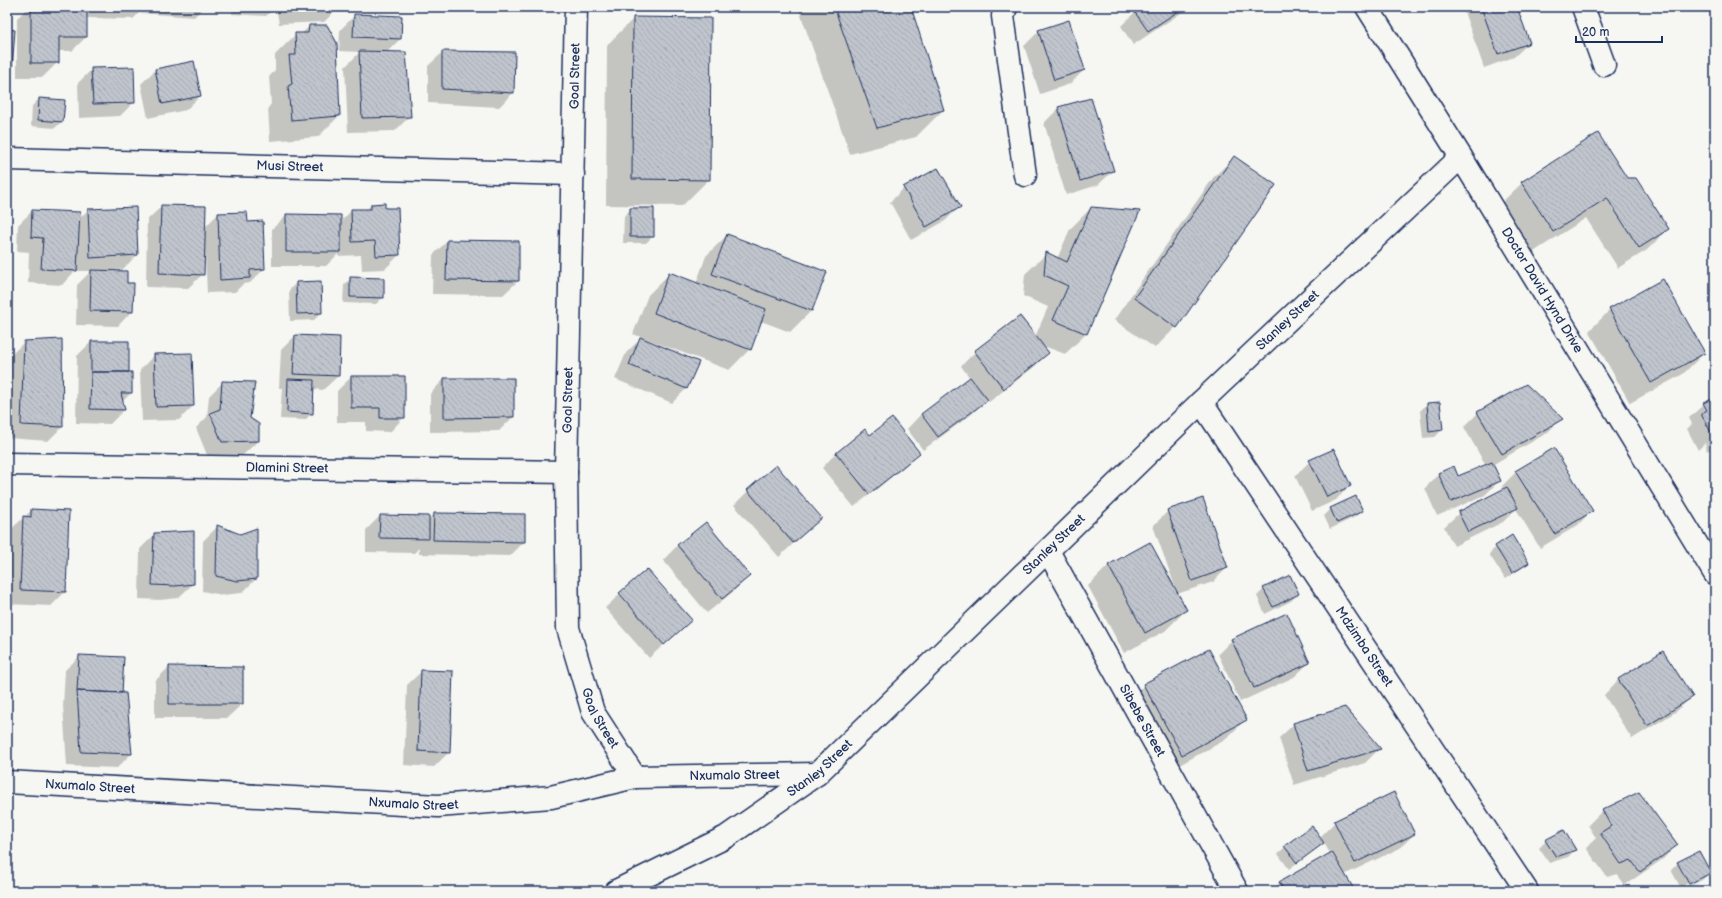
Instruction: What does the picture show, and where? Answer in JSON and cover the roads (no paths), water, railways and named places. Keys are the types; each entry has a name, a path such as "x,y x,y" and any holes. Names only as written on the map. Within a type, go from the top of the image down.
{"street":[{"name":"Goal Street","path":"576,7 566,472 568,628 593,712 636,777"},
{"path":"1006,7 1003,16 1025,175"},
{"name":"Doctor David Hynd Drive","path":"1366,7 1461,156 1715,574"},
{"path":"1583,7 1604,65"},
{"name":"Stanley Street","path":"616,891 726,837 817,774 1201,402 1461,156"},
{"name":"Musi Street","path":"7,160 573,174"},
{"name":"Mdzimba Street","path":"1201,402 1527,891"},
{"name":"Dlamini Street","path":"7,464 566,472"},
{"name":"Sibebe Street","path":"1048,551 1237,891"},
{"name":"Nxumalo Street","path":"7,782 438,806 551,797 636,777 817,774"}]}
